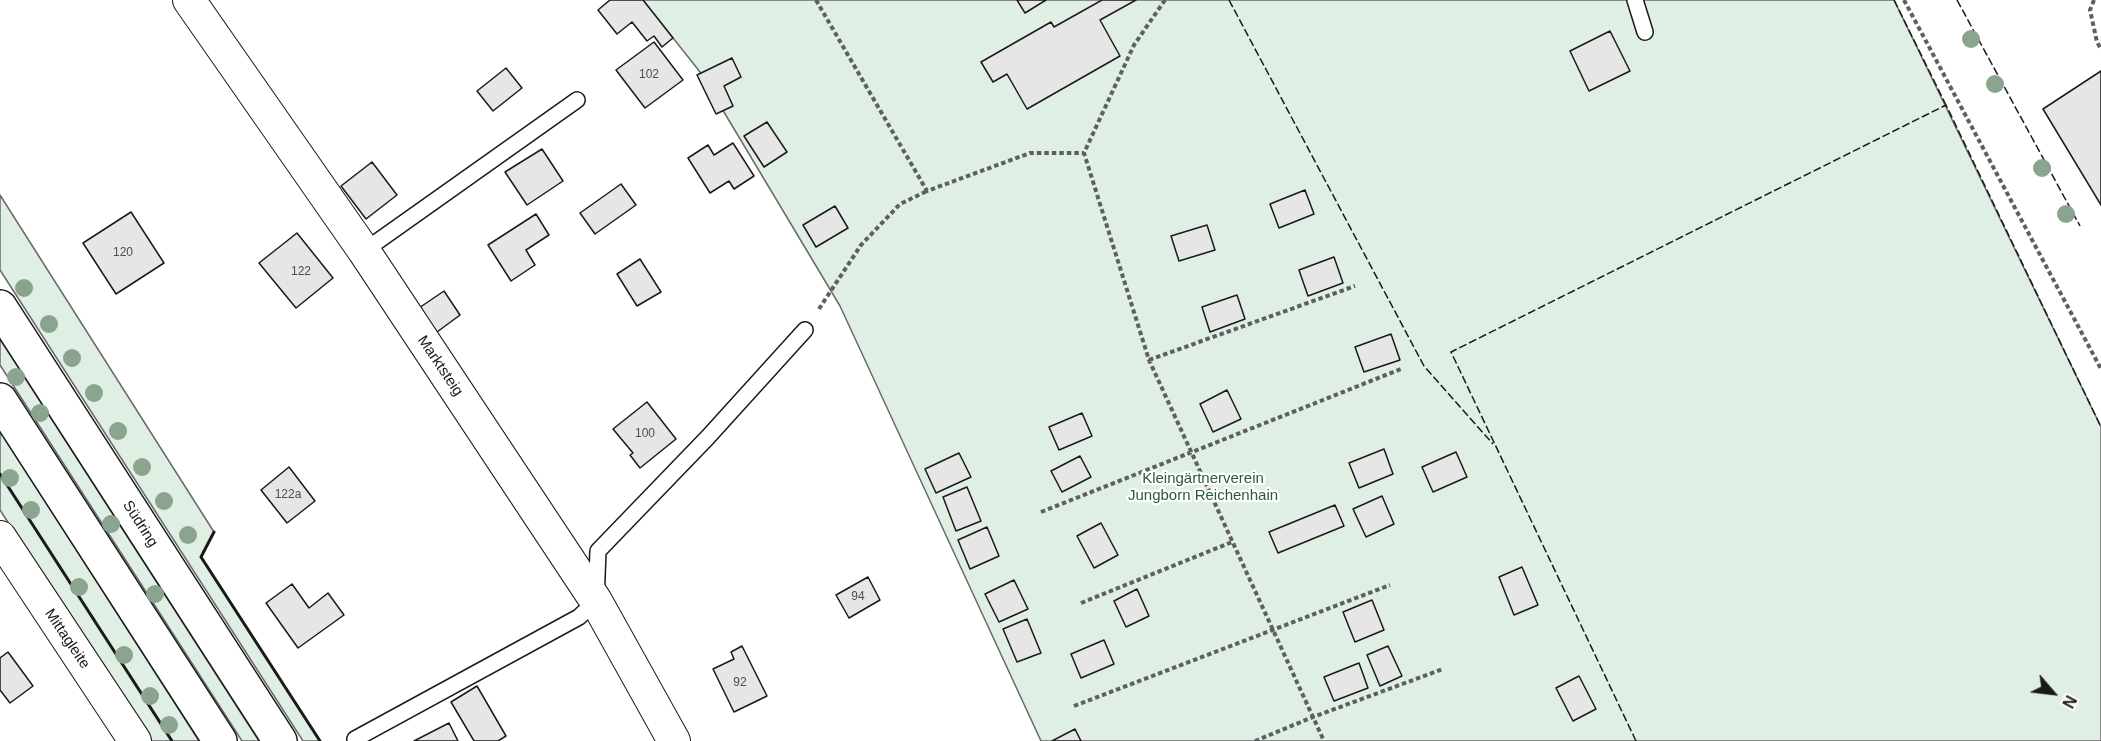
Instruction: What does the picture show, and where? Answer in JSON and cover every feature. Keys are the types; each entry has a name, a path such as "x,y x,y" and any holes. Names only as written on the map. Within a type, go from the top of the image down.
{"main road":[{"name":"Südring","path":"0,307 279,741"},
{"path":"0,400 220,741"}],"street":[{"name":"Marktsteig","path":"189,0 364,251 596,601 675,741"},
{"name":"Mittagleite","path":"0,537 135,741"}],"lane":[{"path":"1635,0 1645,32"},
{"path":"364,251 577,100"},
{"path":"355,739 579,617 596,601 598,551 708,437 805,330"}],"path":[{"path":"816,0 927,191"},
{"path":"1165,0 1134,45 1084,153 1149,360 1324,741"},
{"path":"1904,0 2101,369"},
{"path":"2094,0 2091,10 2097,42 2101,49"},
{"path":"805,330 841,279 861,245 900,204 927,191 1030,153 1084,153"},
{"path":"1149,360 1355,286"},
{"path":"1041,512 1401,369"},
{"path":"1081,603 1232,542"},
{"path":"1074,706 1390,585"},
{"path":"1255,741 1443,669"}],"green space":[{"name":"Kleingärtnerverein Jungborn Reichenhain","path":"643,0 1894,0 2101,427 2101,741 1041,741 840,306 700,72"},
{"path":"0,195 214,532 201,557 320,741 303,741 0,270"},
{"path":"0,339 259,741 242,741 0,365"},
{"path":"0,431 199,741 149,741 0,510"}],"building":[{"path":"610,0 643,0 673,38 662,47 654,36 647,41 632,22 617,34 598,10"},
{"path":"1017,0 1046,0 1025,13"},
{"path":"1102,0 1136,0 1100,20 1120,56 1027,109 1007,74 993,82 981,62 1051,22 1054,27"},
{"path":"1610,31 1630,71 1589,91 1570,51"},
{"path":"654,42 683,80 645,108 616,70"},
{"path":"732,58 741,77 724,86 733,106 716,114 697,75"},
{"path":"506,68 522,88 493,111 477,91"},
{"path":"2101,71 2101,205 2043,109"},
{"path":"767,122 787,152 764,167 744,136"},
{"path":"733,143 754,176 734,189 729,181 710,193 688,158 708,145 714,155"},
{"path":"542,149 563,181 527,205 505,172"},
{"path":"372,162 397,195 366,219 341,186"},
{"path":"621,184 636,205 595,234 580,213"},
{"path":"1305,190 1314,214 1279,228 1270,204"},
{"path":"835,206 848,228 816,247 803,225"},
{"path":"131,212 164,263 116,294 83,243"},
{"path":"536,214 549,235 526,250 535,265 511,281 488,245"},
{"path":"1207,225 1215,250 1179,261 1171,236"},
{"path":"297,233 333,278 296,308 259,263"},
{"path":"1334,257 1343,283 1308,296 1299,270"},
{"path":"640,259 661,292 637,306 617,274"},
{"path":"444,291 460,315 433,335 416,310"},
{"path":"1237,295 1245,319 1210,332 1202,307"},
{"path":"1391,334 1400,360 1364,372 1355,347"},
{"path":"1227,390 1241,419 1213,432 1200,404"},
{"path":"647,402 676,439 640,468 630,455 633,453 613,429"},
{"path":"1082,413 1092,436 1059,450 1049,427"},
{"path":"1384,449 1393,474 1359,488 1349,463"},
{"path":"1456,452 1467,477 1433,492 1422,467"},
{"path":"959,453 971,477 936,493 925,469"},
{"path":"1080,456 1091,477 1062,492 1051,471"},
{"path":"289,467 315,501 287,523 261,490"},
{"path":"967,487 981,521 956,531 943,497"},
{"path":"1382,496 1394,524 1366,537 1353,509"},
{"path":"1335,505 1344,526 1278,553 1269,532"},
{"path":"1101,523 1118,555 1094,568 1077,536"},
{"path":"987,527 999,556 970,569 958,540"},
{"path":"1522,567 1538,605 1514,615 1499,577"},
{"path":"868,577 880,600 849,618 836,595"},
{"path":"1014,580 1028,609 999,622 985,594"},
{"path":"292,584 309,608 328,593 344,615 298,648 266,603"},
{"path":"1137,589 1149,616 1126,627 1114,601"},
{"path":"1372,600 1384,630 1355,642 1343,612"},
{"path":"1027,619 1041,653 1017,662 1003,629"},
{"path":"1104,640 1114,664 1081,678 1071,654"},
{"path":"742,646 767,696 734,712 713,669 734,659 731,652"},
{"path":"1388,646 1402,676 1380,686 1367,655"},
{"path":"8,652 33,686 10,703 0,690 0,658"},
{"path":"1359,663 1368,688 1334,701 1324,677"},
{"path":"1579,676 1596,709 1573,721 1556,688"},
{"path":"477,686 506,736 498,741 474,741 451,702"},
{"path":"449,723 458,741 414,741"},
{"path":"1075,729 1081,741 1052,741"}],"fence":[{"path":"1229,0 1424,366 1493,444"},
{"path":"1894,0 1945,106"},
{"path":"1957,0 2080,226"},
{"path":"1636,741 1451,352 1946,105 2101,427"}],"wall":[{"path":"0,474 172,741"},
{"path":"214,532 201,557 320,741"}]}
